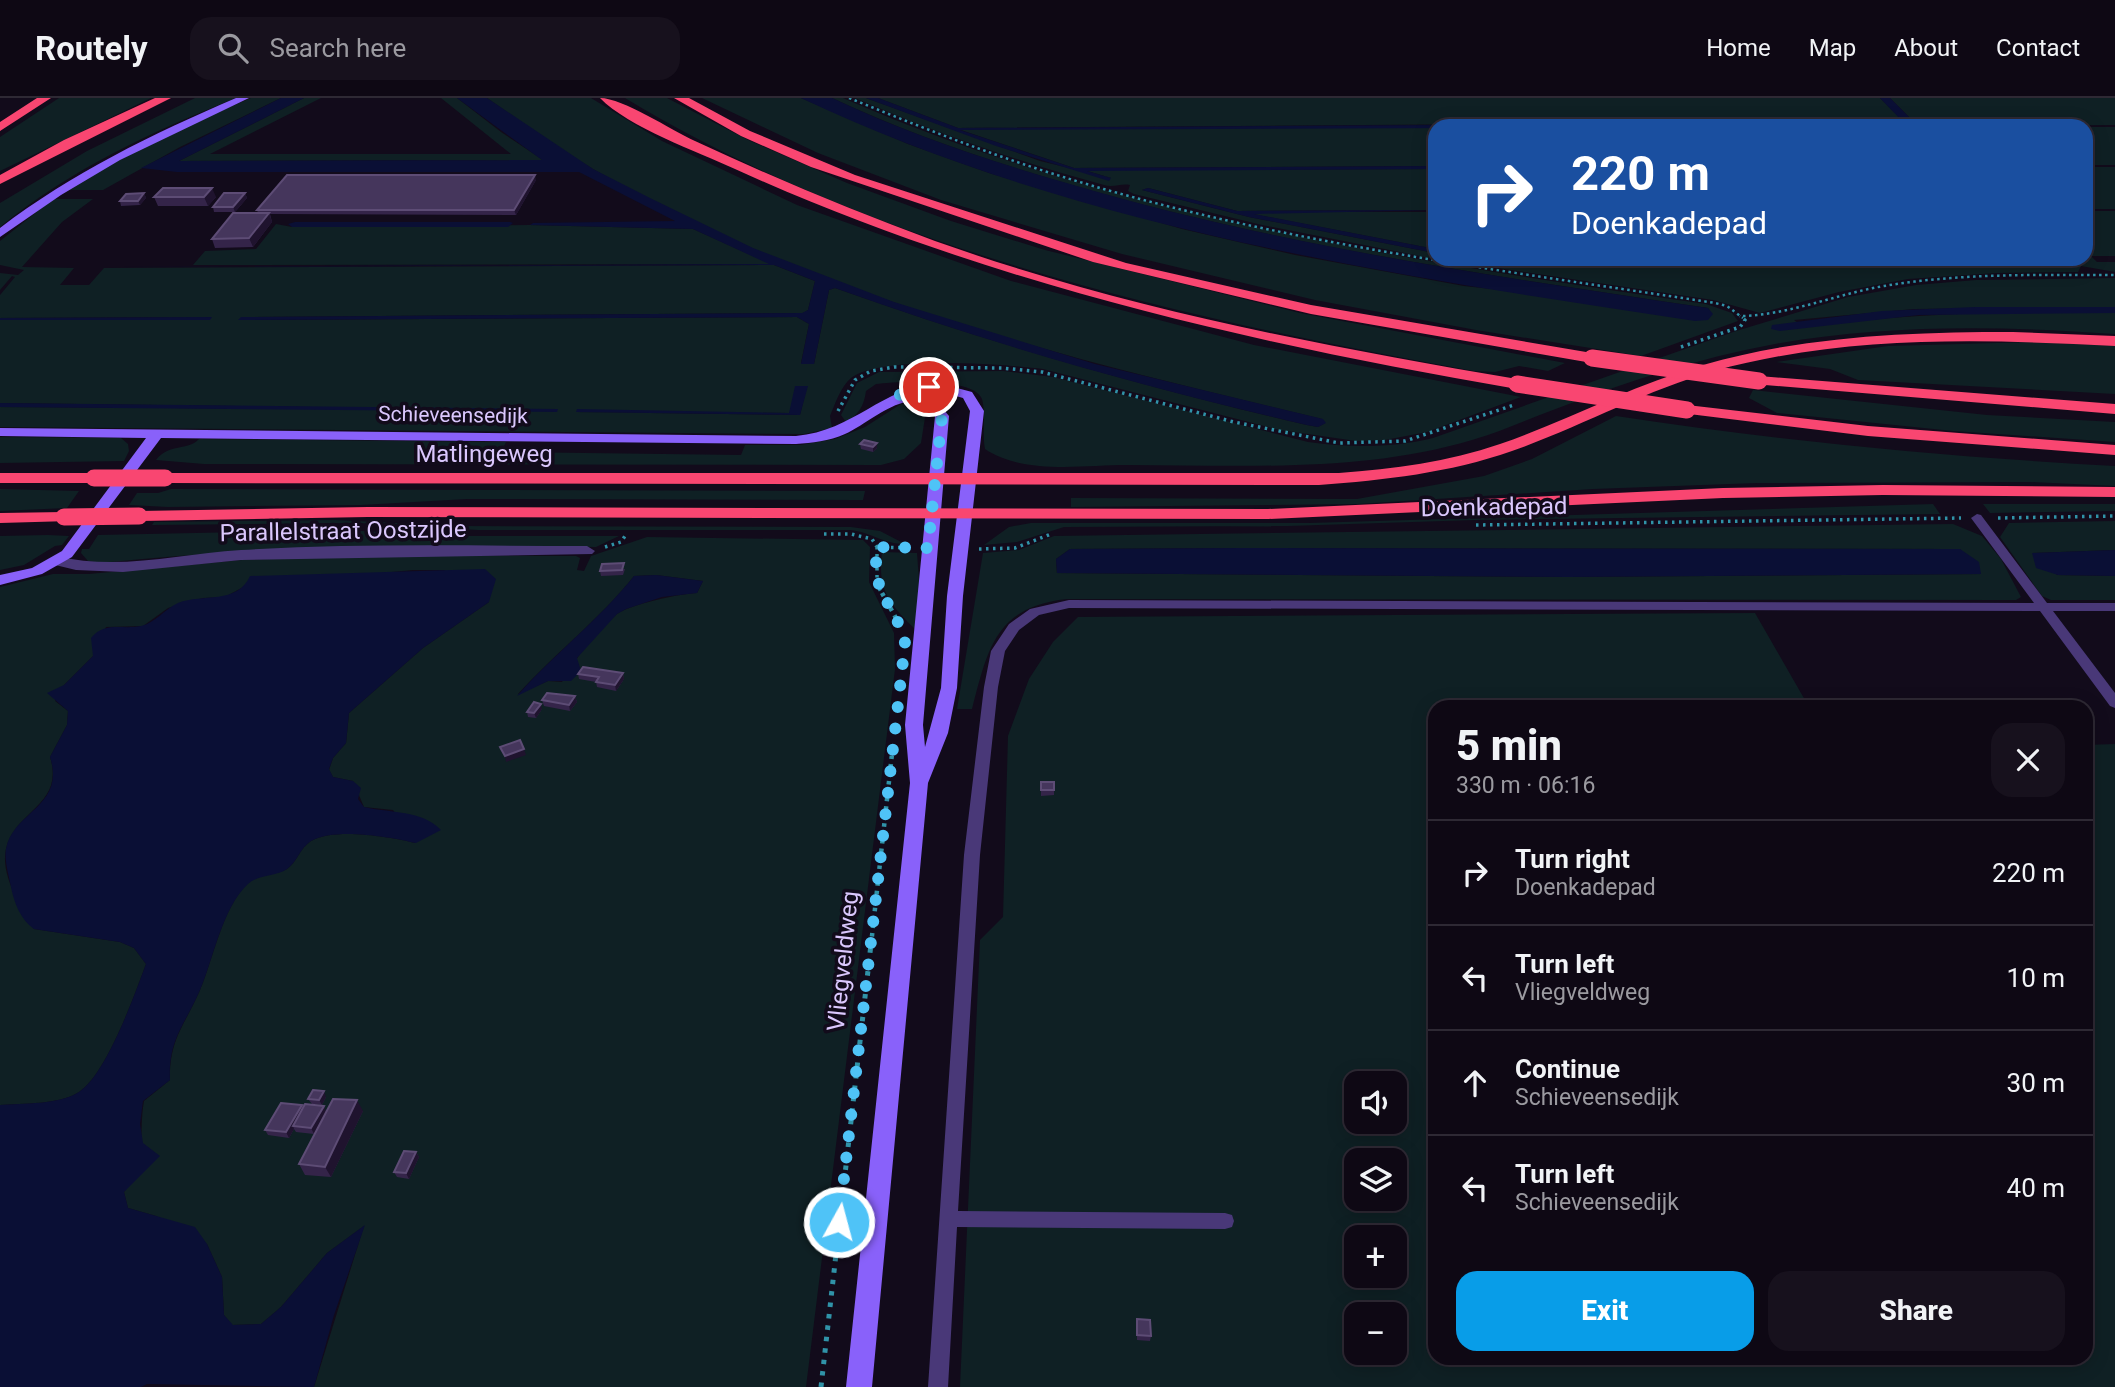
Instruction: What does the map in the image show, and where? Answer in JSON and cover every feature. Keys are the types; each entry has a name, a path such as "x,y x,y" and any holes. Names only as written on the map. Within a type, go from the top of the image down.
{"highway":[{"path":"0,127 45,98"},
{"path":"0,180 68,143 165,98"},
{"path":"606,98 654,126 832,207 916,238 1069,286 1236,329 1370,358 1687,411 1868,432 2115,450"},
{"path":"680,98 773,145 880,187 1072,252 1261,299 1472,340 1759,381 2115,409"},
{"path":"0,191 68,143"},
{"name":"Matlingeweg","path":"0,478 1288,481 1402,473 1476,457 1525,440 1656,384 1711,368 1784,352 1891,339 1955,336 2115,341"},
{"path":"0,518 368,512 1335,512 1828,490 2115,492"}],"street":[{"path":"0,234 45,199 102,163 170,129 244,98"},
{"name":"Schieveensedijk","path":"0,432 796,440 840,431 895,397 918,387 929,387 956,390 973,399 977,411 969,482"},
{"path":"859,1387 919,783 914,725 942,416 939,407 926,400 895,397"},
{"path":"0,580 37,571 74,547 158,433"},
{"path":"919,783 939,733 949,688 969,482"},
{"name":"Parallelstraat Oostzijde","path":"56,561 95,568 197,558 311,552 587,551"}],"lane":[{"path":"1977,518 2115,703"},
{"path":"938,1387 972,855 991,687 999,650 1014,627 1035,612 1069,604 2115,607"},
{"path":"948,1219 1225,1221"}],"path":[{"path":"1743,316 1776,315 1833,297 1912,282 2001,275 2115,275"},
{"name":"Doenkadepad","path":"1473,525 2115,516"},
{"path":"963,549 1015,548 1055,532"},
{"path":"587,551 621,542 627,533 640,533"},
{"path":"812,534 863,536 872,539 877,547 877,584 903,636"},
{"path":"877,547 928,548"},
{"name":"Vliegveldweg","path":"821,1387 894,739"}],"shaded area":[{"path":"59,98 151,98 0,171 0,137"},
{"path":"195,98 236,98 143,138 83,170 54,187 0,227 0,203 87,151"},
{"path":"251,98 281,98 180,147 103,190 66,190 157,141"},
{"path":"281,98 304,98 179,161 542,160 457,98 487,98 593,169 753,248 894,302 1095,364 1323,419 1326,423 1318,427 1307,425 1128,380 952,328 835,288 829,290 814,364 801,364 809,324 797,317 238,320 241,317 802,313 808,310 815,281 774,265 109,267 769,264 693,229 530,225 675,221 579,172 177,172 141,168"},
{"path":"304,98 321,98 210,154 511,154 441,98 457,98 543,160 179,161"},
{"path":"487,98 591,98 662,141 797,205 1011,281 1254,345 1521,397 1427,432 1385,440 1356,441 1280,430 1043,369 944,363 888,366 851,378 841,390 830,416 832,428 804,434 0,427 0,407 558,410 0,403 0,320 212,317 0,318 0,295 15,277 12,276 0,290 0,273 18,275 24,270 0,265 0,241 53,199 93,199 62,222 22,267 74,268 60,285 89,285 104,268 774,265 815,281 808,310 803,313 242,317 239,320 797,317 809,324 801,363 814,364 829,290 835,288 1010,346 1128,380 1307,425 1318,427 1325,423 1322,419 1041,348 856,289 766,254 678,214 593,169","holes":["807,386 800,415 576,412 789,413"]},
{"path":"625,98 667,98 748,140 847,183 951,221 1045,250 1300,313 1565,363 1548,371 1519,366 1495,372 1474,371 1257,328 1036,272 928,237 823,197 721,151"},
{"path":"702,98 801,98 908,144 989,173 1182,229 1295,255 1464,286 1711,313 1708,308 1436,266 1457,266 1706,304 1732,313 1738,321 1641,356 1476,330 1315,300 1122,254 941,200 818,153"},
{"path":"801,98 832,98 919,135 1009,166 1149,206 1228,225 1428,266 1708,308 1713,314 1708,320 1695,321 1581,304 1353,265 1239,242 1016,182 908,144"},
{"path":"832,98 843,98 947,140 1052,175 1159,205 1428,261 1428,265 1224,224 1065,183 917,134"},
{"path":"855,98 866,98 1040,161 1111,178 1084,170 1428,169 1428,210 1237,211 1148,188 1142,190 1249,217 1428,252 1428,258 1262,225 1134,194 1128,191 1130,185 1108,186 1041,167 916,123"},
{"path":"866,98 878,98 958,128 1428,125 1428,128 960,130 1074,168 1428,166 1428,169 1087,171 1111,178 1109,181 996,146"},
{"path":"878,98 1880,98 1901,119 1428,119 1428,125 958,128"},
{"path":"1880,98 1890,98 1911,119 1900,119"},
{"path":"1890,98 2115,98 2115,125 2093,125 2093,119 1911,119"},
{"path":"1428,127 1428,166 1074,168 958,129"},
{"path":"2093,127 2115,127 2115,165 2093,165"},
{"path":"2093,167 2115,167 2115,209 2093,209"},
{"path":"1148,188 1237,211 1428,210 1254,214 1428,248 1428,252 1249,217 1142,190"},
{"path":"2093,211 2115,211 2115,256 2093,256"},
{"path":"1428,212 1428,248 1253,214"},
{"path":"513,223 508,227 292,227 288,224"},
{"path":"276,224 292,227 530,225 693,229 771,264 193,265 205,251 256,249"},
{"path":"2093,258 2097,262 2115,262 2115,272 2081,266 2093,266"},
{"path":"1484,266 2081,266 2078,272 1997,273 1908,279 1839,292 1760,313 1713,300"},
{"path":"2115,278 2115,307 1914,309 1794,320 1804,327 1959,314 2115,313 2115,334 1945,328 1859,333 1775,344 1718,356 1663,372 1472,440 1388,458 1257,466 1054,467 1017,462 985,449 983,404 976,392 965,387 934,382 876,384 866,391 862,405 854,416 846,422 841,415 857,383 879,372 1003,371 1053,377 1308,442 1356,446 1402,444 1433,438 1736,331 1848,297 1916,285 1976,280"},
{"path":"1975,307 2115,307 2115,313 1919,315 1780,331 1771,329 1772,325 1882,311"},
{"path":"212,317 210,320 0,320 0,318"},
{"path":"2037,342 2115,346 2115,394 1858,380 1830,369 1776,362 1888,346"},
{"path":"795,386 808,386 800,415 576,412 577,409 789,413"},
{"path":"1753,390 1987,415 2115,422 2115,442 1953,431 1777,413 1749,398"},
{"path":"0,403 558,409 557,412 0,407"},
{"path":"901,404 917,404 926,411 921,443 904,459 881,465 204,464 156,460 167,451 195,443 199,439 506,442 501,452 741,455 745,445 800,445 835,439 865,427"},
{"path":"1616,416 1865,447 2115,466 2115,486 2030,482 1757,483 1593,489 1358,504 1071,507 1071,498 1357,499 1484,476 1532,459"},
{"path":"0,437 121,438 128,444 129,451 124,461 0,463"},
{"path":"0,489 79,491 67,508 0,511"},
{"path":"171,489 865,491 863,500 467,499 361,505 129,505 137,493 158,493"},
{"path":"1933,504 1940,514 1475,520 1288,526 1064,527 1017,542 984,545 1009,527 1031,523 1309,523"},
{"path":"1983,504 2115,504 2115,511 1990,513"},
{"path":"335,520 459,526 851,527 880,531 905,544 850,530 478,530 359,523 152,525 154,522"},
{"path":"2115,521 2115,550 2033,553 2057,575 2115,576 2115,600 2051,600 2042,596 2000,537 2009,523"},
{"path":"1953,524 1982,536 2001,559 2021,597 2016,600 1067,599 1043,603 1010,621 990,649 972,709 957,709 983,553 1019,550 1054,536","holes":["1070,549 1960,549 1981,574 1568,577 1057,573 1056,559"]},
{"path":"343,530 455,536 619,536 596,547 348,547 101,563 88,561 81,553 82,549 89,549 98,535"},
{"path":"0,536 69,536 62,545 55,546 24,565 0,570"},
{"path":"647,537 863,540 870,547 869,582 894,633 895,669 806,1387 314,1387 364,1226 327,1253 281,1307 261,1324 232,1325 224,1315 222,1277 207,1244 156,1216 128,1208 124,1192 132,1181 139,1160 144,1101 170,1080 175,1043 200,990 231,907 247,884 257,878 287,869 307,844 321,837 363,834 416,843 393,810 364,807 353,781 333,777 329,770 333,758 346,743 349,713 423,648 489,602 444,570 413,570 245,586 225,597 203,598 168,608 143,626 106,627 93,656 64,685 55,701 68,711 67,725 50,757 53,773 51,786 45,797 11,836 6,849 6,869 13,890 34,929 120,942 134,948 146,964 109,1052 89,1083 79,1092 62,1099 0,1105 0,587 53,574 89,574 242,560 368,555 576,556 580,558 577,570 584,571 591,556","holes":["656,575 703,581 697,593 656,600 617,614 594,636 562,682 548,681 518,694 634,576"]},
{"path":"1070,549 1960,549 1979,562 1981,574 1568,577 1057,573 1056,559"},
{"path":"2115,550 2115,576 2058,575 2036,568 2032,553"},
{"path":"882,552 917,553 917,631 893,605 884,587"},
{"path":"485,569 496,579 489,602 423,648 349,713 346,743 333,758 329,769 333,777 353,781 361,788 358,799 364,807 405,813 425,819 441,830 416,843 363,834 321,837 307,844 287,869 248,884 231,906 200,990 175,1043 170,1080 143,1101 140,1124 143,1143 160,1156 124,1192 128,1208 195,1227 207,1244 222,1277 224,1315 233,1325 261,1324 281,1307 327,1253 365,1225 334,1315 314,1387 147,1384 141,1387 0,1387 0,1105 62,1099 79,1092 89,1083 109,1052 146,964 134,948 120,942 34,929 25,921 16,905 7,868 6,849 18,826 37,808 51,787 53,774 50,757 67,725 68,711 47,693 64,685 93,656 91,638 96,633 108,628 146,624 178,603 188,600 228,595 244,585 250,576"},
{"path":"656,575 703,581 697,593 662,597 617,614 577,658 581,671 571,681 548,681 517,696 634,576"},
{"path":"1755,613 1805,700 1428,700 1428,1365 2093,1365 2093,745 2115,744 2115,1387 960,1387 980,940 1003,917 1008,736 1029,679 1053,642 1078,617"}],"building":[{"path":"287,175 535,175 514,210 257,210"},
{"path":"163,188 212,188 204,197 154,197"},
{"path":"144,193 138,201 120,201 126,194"},
{"path":"224,193 245,193 233,207 213,207"},
{"path":"233,213 269,213 249,238 212,239"},
{"path":"864,440 877,443 873,447 860,444"},
{"path":"624,563 622,570 600,571 602,564"},
{"path":"583,667 623,673 615,685 596,682 599,677 578,674"},
{"path":"547,693 575,696 569,705 542,700"},
{"path":"534,702 541,704 534,713 527,712"},
{"path":"520,740 524,749 505,756 500,747"},
{"path":"1041,782 1054,782 1054,790 1041,790"},
{"path":"313,1090 324,1091 319,1100 308,1099"},
{"path":"333,1099 357,1100 325,1167 299,1164"},
{"path":"281,1103 302,1105 286,1132 265,1130"},
{"path":"305,1104 324,1106 311,1128 293,1126"},
{"path":"404,1151 416,1152 406,1173 394,1172"},
{"path":"1137,1319 1150,1320 1151,1336 1137,1335"}],"route":[{"path":"839,1222 905,643 902,629 877,584 874,569 877,547 928,548 942,416 939,407 931,402 914,397 895,397 918,387 929,387"}]}
